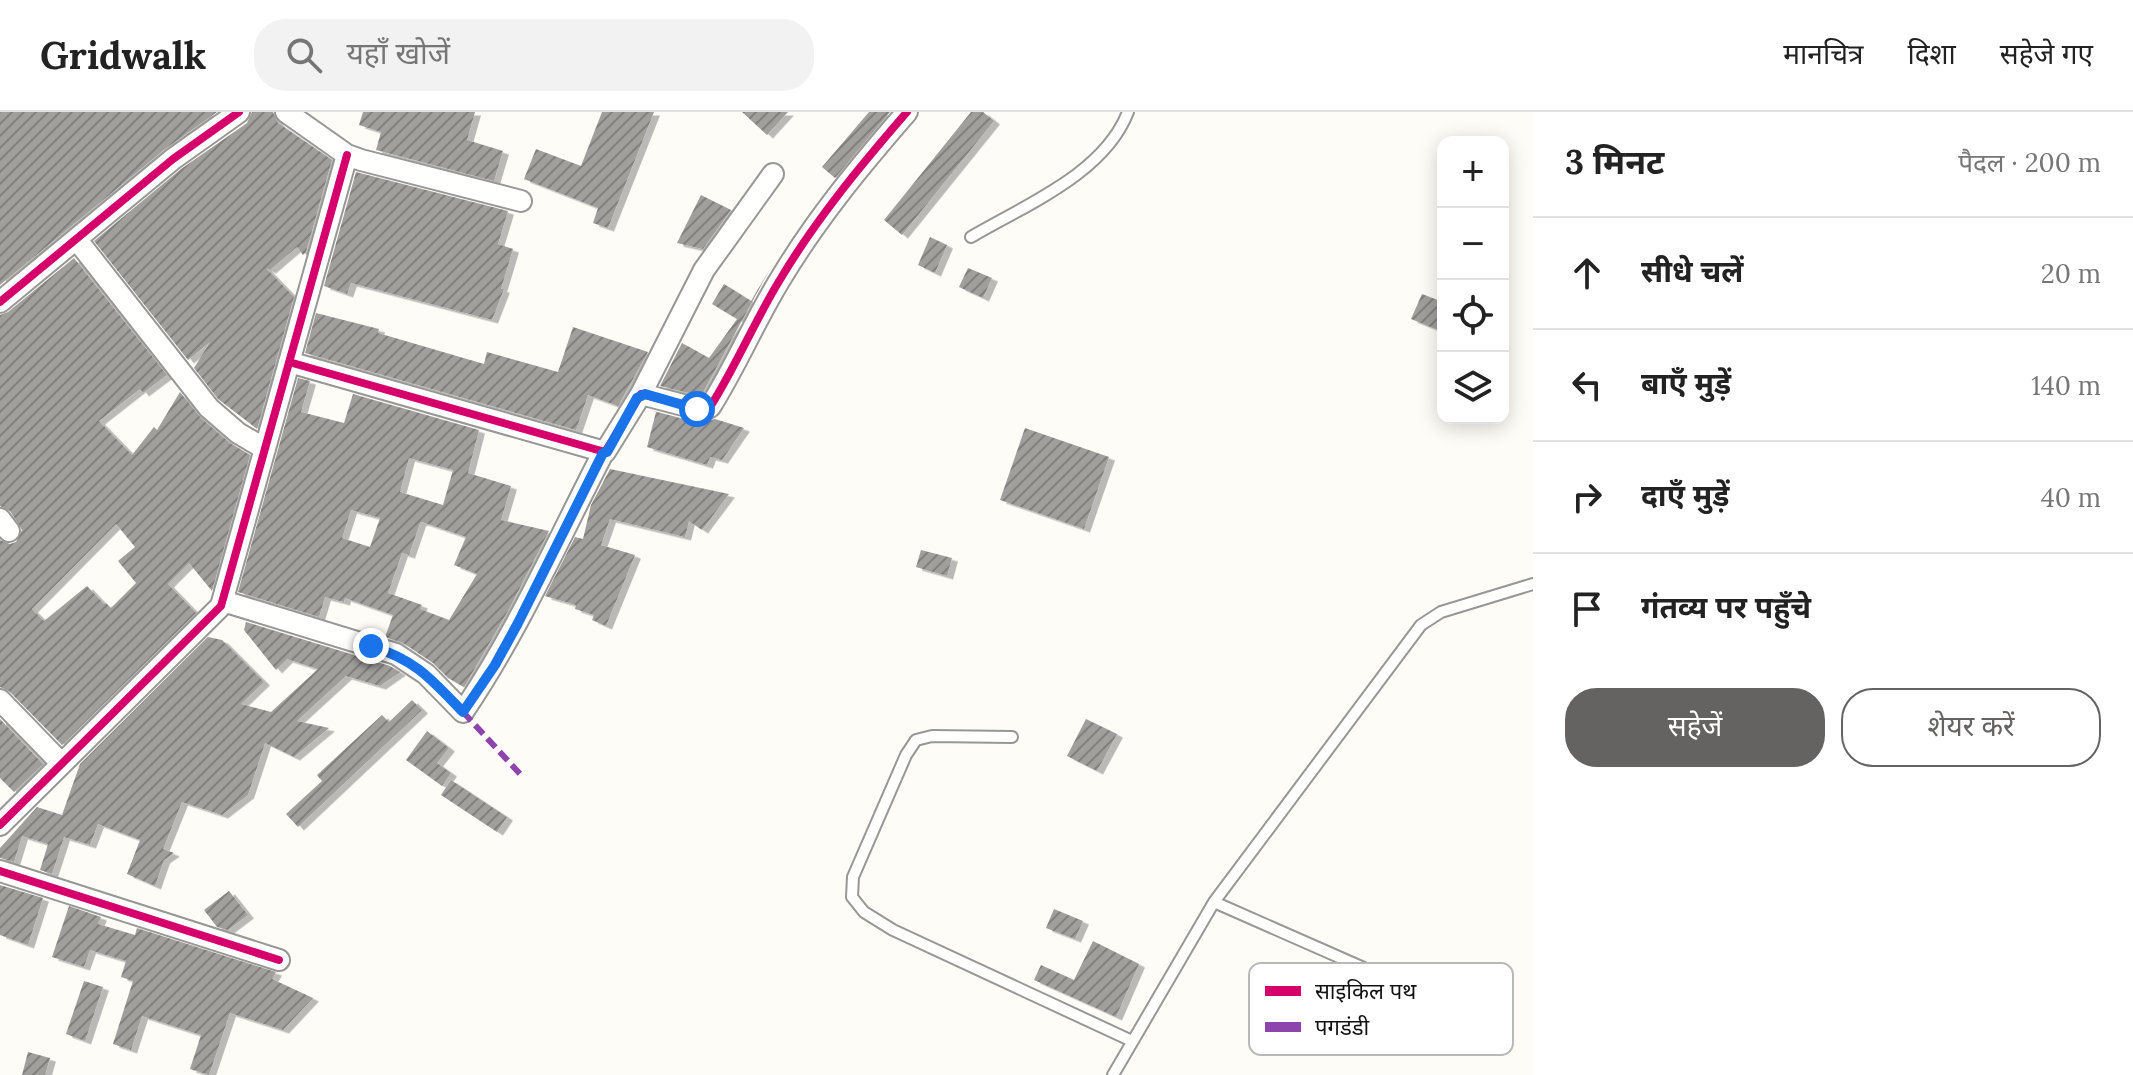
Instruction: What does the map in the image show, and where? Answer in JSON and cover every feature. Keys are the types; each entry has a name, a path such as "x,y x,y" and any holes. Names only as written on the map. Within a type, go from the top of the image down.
{"street":[{"path":"0,302 173,159 239,112"},
{"path":"286,112 347,155 521,201"},
{"path":"641,394 702,410 710,407 780,279 818,221 907,112"},
{"path":"0,825 210,618 223,601 347,155"},
{"path":"223,601 396,654 426,674 463,712 495,665 518,623 603,453 607,452 641,394 704,270 773,174"},
{"path":"77,240 209,408 238,433 265,449"},
{"path":"289,362 603,453"},
{"path":"0,700 61,763"},
{"path":"0,871 279,960"}],"lane":[{"path":"971,237 1084,169 1106,151 1128,112"},
{"path":"1113,1075 1214,902 1421,625 1441,612 1533,584"},
{"path":"1012,737 945,735 916,740 906,755 853,877 852,897 864,912 893,930 1132,1041"},
{"path":"1214,902 1352,963"}],"building":[{"path":"0,112 217,112 165,149 0,285"},
{"path":"252,112 273,112 278,123 332,160 306,252 303,255 297,247 270,270 266,268 294,297 257,429 218,399 194,368 210,342 188,360 94,241 181,169 247,123"},
{"path":"363,112 475,112 467,140 503,151 494,181 376,150 381,132 359,125"},
{"path":"602,112 654,112 608,228 593,223 598,208 524,179 536,149 581,166"},
{"path":"742,112 788,112 767,135"},
{"path":"869,112 890,112 835,178 822,167"},
{"path":"971,112 983,112 994,121 902,235 884,220"},
{"path":"356,172 508,211 498,244 513,249 501,289 504,289 492,320 351,283 347,294 324,286"},
{"path":"701,195 731,210 703,249 677,243"},
{"path":"930,237 947,245 935,273 918,265"},
{"path":"74,258 167,375 143,393 140,389 99,421 132,455 154,427 157,430 180,392 201,418 230,443 250,455 212,591 189,563 168,584 196,613 62,745 9,691 0,687 0,540 10,544 16,542 22,530 10,511 0,506 0,315 8,312","holes":["116,524 135,547 118,561 136,583 111,608 87,586 44,621 32,609"]},
{"path":"968,268 992,278 983,298 959,287"},
{"path":"770,269 701,396 660,386 682,343 709,358 737,319 712,304 724,284 751,301"},
{"path":"1422,294 1437,300 1437,330 1411,319"},
{"path":"316,313 379,329 378,333 484,364 487,352 558,372 573,327 648,352 618,406 588,395 576,430 305,353"},
{"path":"298,378 310,381 301,412 344,423 353,394 479,430 468,473 511,486 501,520 549,531 464,687 403,643 385,637 393,615 345,598 344,602 325,597 319,617 238,592","holes":["409,458 453,470 443,505 400,492","351,510 380,518 370,547 342,538","420,523 466,537 454,565 477,574 449,620 420,609 422,605 388,593 402,553 409,555"]},
{"path":"650,410 699,423 715,419 744,428 722,460 710,457 707,465 647,447 656,412"},
{"path":"1025,428 1109,457 1084,529 1000,500"},
{"path":"610,469 729,494 702,530 689,521 685,537 610,519 601,545 635,555 606,626 592,620 594,615 575,609 576,605 545,596 575,537 583,539 591,505"},
{"path":"921,550 952,558 947,576 916,567"},
{"path":"246,622 390,666 400,672 380,686 346,676 297,721 329,728 294,757 265,743 248,795 222,815 182,802 163,849 174,853 164,860 155,886 127,874 140,840 98,824 90,845 64,837 52,874 40,870 48,844 22,836 14,862 0,858 0,848 37,807 62,815 80,764 208,637 222,640 264,682 241,704 271,712 318,669 287,659 276,670 244,630"},
{"path":"412,700 422,710 298,827 286,814 322,781 317,775 382,715 389,722"},
{"path":"0,719 43,764 14,792 0,778"},
{"path":"1086,719 1117,734 1097,771 1067,756"},
{"path":"427,731 449,748 437,763 451,773 442,786 406,760"},
{"path":"451,780 507,817 497,832 441,795"},
{"path":"0,885 43,898 28,945 0,935"},
{"path":"229,891 248,915 228,930 217,927 204,910"},
{"path":"69,906 101,917 98,924 135,935 137,928 276,972 272,979 313,998 283,1030 230,1013 209,1075 190,1069 201,1035 142,1016 131,1050 113,1044 133,981 121,977 126,961 90,950 84,967 52,957"},
{"path":"1054,909 1083,921 1075,939 1046,928"},
{"path":"1093,941 1139,964 1116,1017 1034,980 1041,965 1074,980"},
{"path":"84,981 103,987 85,1041 66,1034"},
{"path":"28,1052 50,1058 45,1075 22,1075"}],"marked path":[{"path":"463,712 521,775"}],"cycle path":[{"path":"0,302 173,159 239,112"},
{"path":"289,362 605,452 641,394 702,410 710,407 809,234 907,112"},
{"path":"0,825 221,606 347,155"},
{"path":"0,871 279,960"}],"route":[{"path":"371,646 396,654 417,666 463,712 495,665 603,453 607,452 637,398 645,394 697,409"}]}
